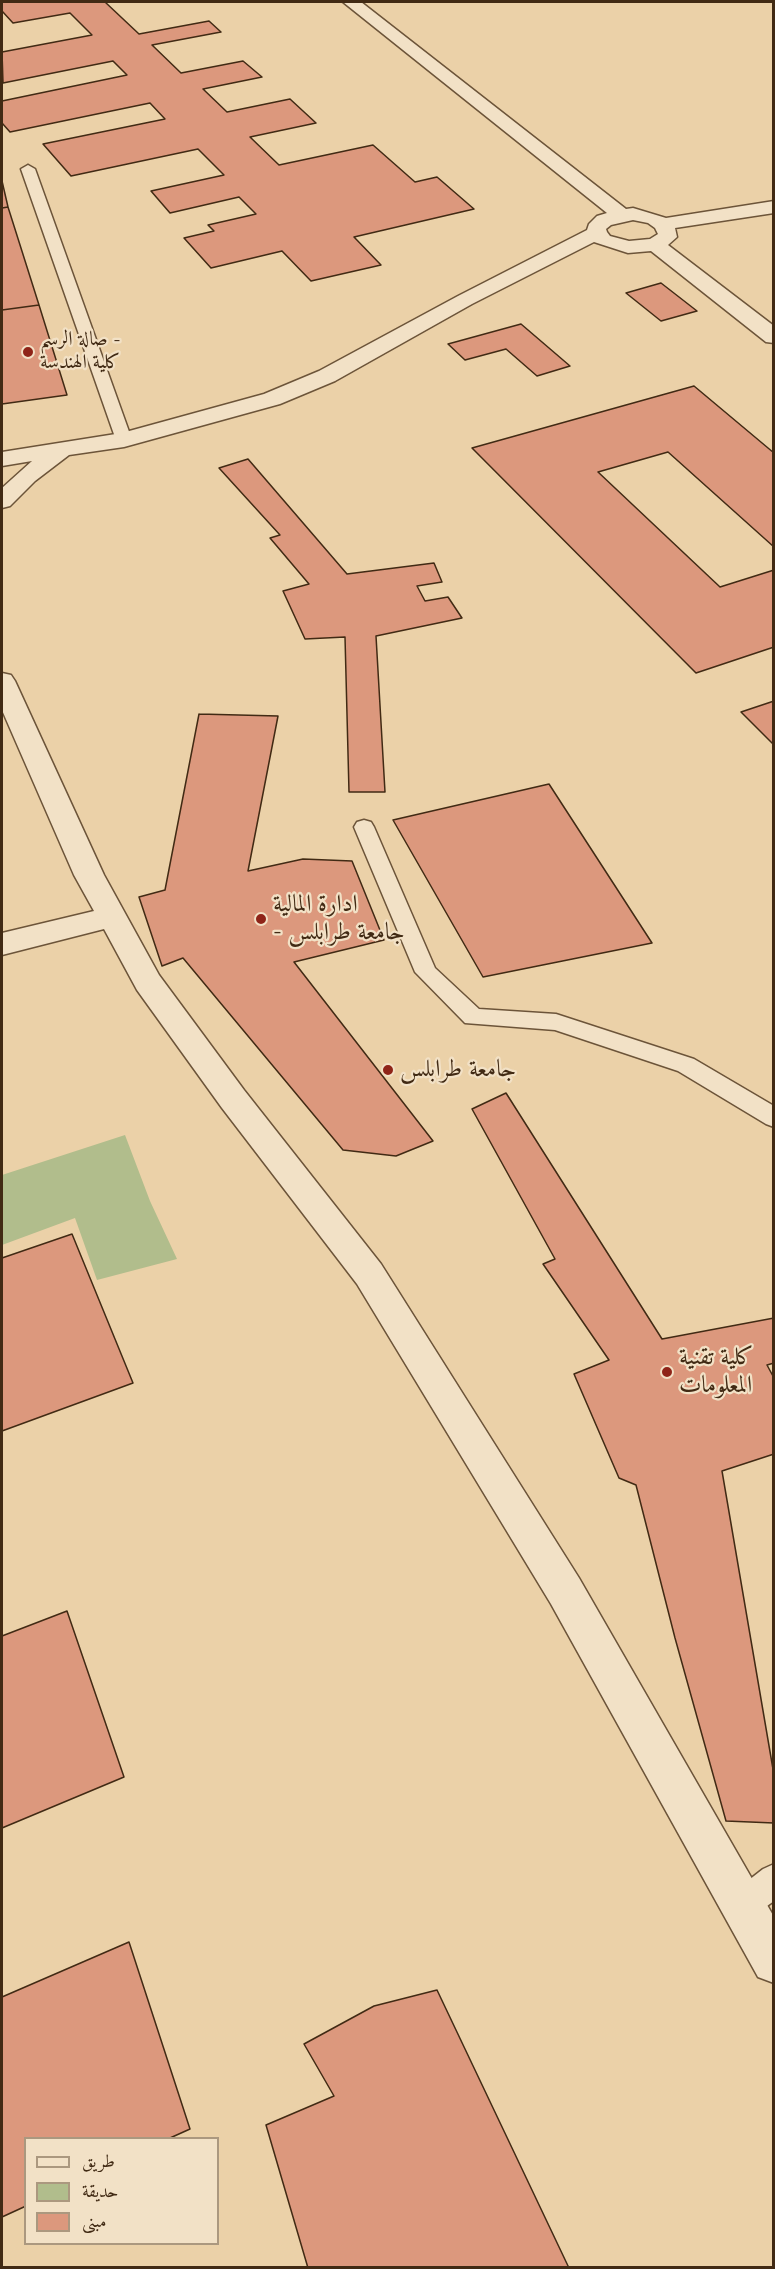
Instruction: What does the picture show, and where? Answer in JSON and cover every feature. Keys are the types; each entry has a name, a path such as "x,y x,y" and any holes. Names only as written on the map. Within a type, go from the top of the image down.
{"street":[{"path":"351,2 621,215"},
{"path":"663,224 668,233 655,245 628,247 614,245 603,240 597,233 598,224 621,215 644,216 663,224 774,207"},
{"path":"2,459 124,440 250,406 327,376 465,300 597,233"},
{"path":"655,245 774,337"},
{"path":"2,501 27,476 61,451"},
{"path":"2,681 89,875 148,982 233,1099 369,1274 565,1591 774,1961"},
{"path":"2,944 111,917"}],"lane":[{"path":"28,169 124,440"},
{"path":"364,827 426,972 473,1017 556,1022 686,1065 774,1118"},
{"path":"742,1905 774,1880"}],"green space":[{"path":"125,1135 150,1201 177,1259 97,1280 75,1218 2,1245 2,1175"}],"building":[{"path":"2,2 105,2 139,34 209,21 221,32 152,45 181,73 243,61 262,77 203,89 227,112 290,99 316,123 250,137 279,165 373,145 415,182 437,177 474,209 354,237 381,265 311,281 282,251 211,268 184,238 214,231 208,225 256,214 239,197 170,213 151,191 224,175 198,149 71,176 43,144 165,119 150,103 10,132 2,123 2,101 127,75 113,61 3,83 2,52 92,35 70,13 13,23 2,11"},
{"path":"2,181 8,207 2,208"},
{"path":"8,207 39,305 2,310 2,208"},
{"path":"661,283 697,311 661,321 626,293"},
{"name":"صالة الرسم - كلية الهندسة","path":"39,305 67,395 2,404 2,310"},
{"path":"521,324 570,366 537,376 506,349 465,360 448,344"},
{"path":"694,386 774,453 774,547 668,452 598,472 720,587 774,570 774,647 696,673 472,448"},
{"path":"248,459 347,574 434,563 442,582 417,586 425,601 448,597 462,618 376,636 385,792 349,792 345,637 305,639 283,591 309,584 270,538 280,535 219,468"},
{"path":"774,701 774,745 741,712"},
{"name":"ادارة المالية - جامعة طرابلس","path":"199,714 278,716 248,871 303,859 352,861 384,940 294,962 433,1141 396,1156 343,1150 183,958 162,966 139,897 165,890"},
{"path":"549,784 652,943 483,977 393,820"},
{"path":"506,1093 662,1339 774,1318 774,1363 767,1365 774,1378 774,1454 722,1471 774,1775 774,1823 726,1821 675,1638 636,1485 619,1478 574,1374 609,1360 543,1264 555,1259 472,1109"},
{"path":"72,1234 133,1383 2,1431 2,1258"},
{"path":"67,1611 124,1777 2,1828 2,1636"},
{"path":"129,1942 190,2129 172,2137 24,2137 24,2207 2,2217 2,1997"},
{"path":"437,1990 569,2268 308,2268 266,2125 334,2096 304,2044 374,2006"}],"place":[{"name":"صالة الرسم - كلية الهندسة","path":"28,352"},
{"name":"ادارة المالية - جامعة طرابلس","path":"261,919"},
{"name":"جامعة طرابلس","path":"388,1070"},
{"name":"كلية تقنية المعلومات","path":"667,1372"}]}
